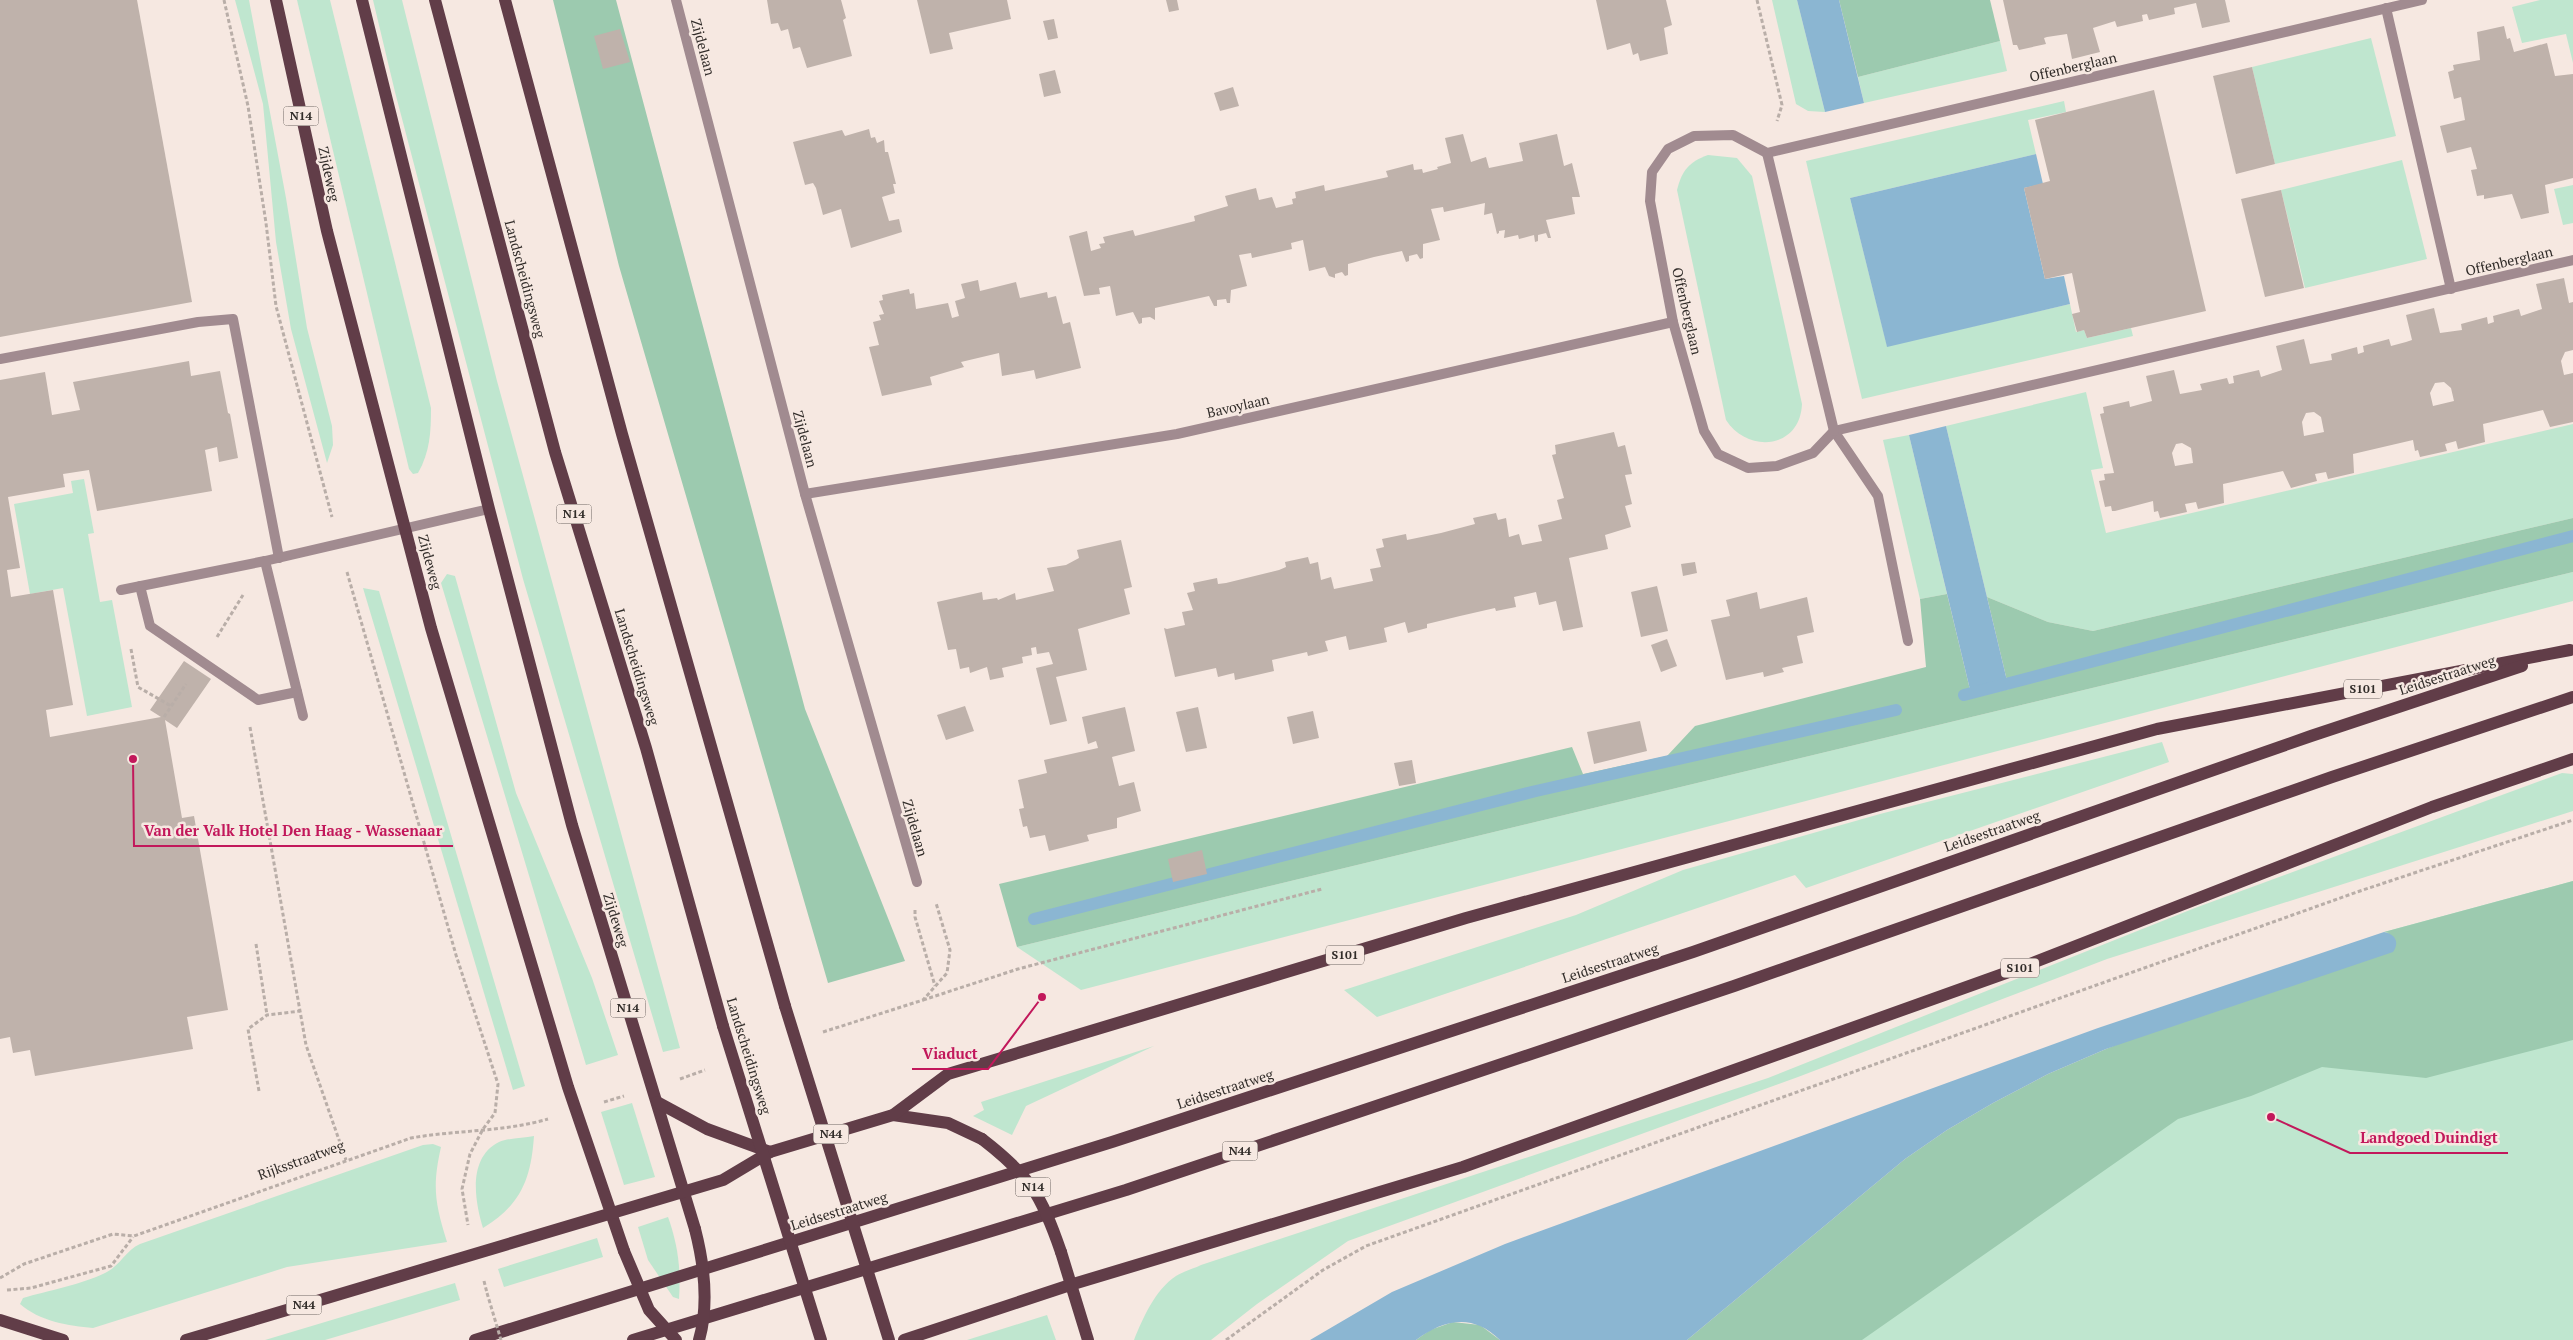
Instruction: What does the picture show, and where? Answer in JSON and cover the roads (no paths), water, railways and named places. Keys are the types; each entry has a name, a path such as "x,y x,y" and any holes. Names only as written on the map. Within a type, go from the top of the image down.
{"main road":[{"name":"Zijdeweg","path":"276,0 327,231 432,628 568,1087 624,1251 649,1310 676,1340"},
{"name":"Zijdeweg","path":"362,0 488,509 572,825 658,1102 695,1229 705,1293 703,1326 699,1340"},
{"name":"Landscheidingsweg","path":"435,0 555,452 646,748 723,1026 821,1340"},
{"path":"505,0 624,444 785,1006 889,1340"},
{"name":"Leidsestraatweg","path":"475,1340 1112,1142 1684,955 1811,909 2311,736 2572,649"},
{"name":"S101","path":"948,1074 1466,918 2156,729 2572,649"},
{"name":"N44","path":"633,1340 1126,1190 1826,954 2332,777 2573,697"},
{"name":"S101","path":"1070,1285 1482,1160 2017,969 2432,807 2573,759"},
{"name":"N44","path":"186,1340 611,1215 723,1180 770,1152 893,1115 948,1074"},
{"path":"658,1102 707,1129 770,1152"},
{"name":"N14","path":"893,1115 948,1123 982,1139 1004,1156 1030,1182 1046,1209 1088,1340"},
{"path":"904,1340 1070,1285"},
{"path":"0,1320 63,1340"}],"street":[{"name":"Zijdelaan","path":"676,0 805,494 917,882"},
{"name":"Offenberglaan","path":"2422,0 1767,153 1733,135 1694,136 1668,149 1652,172 1650,201 1673,322 1704,431 1718,454 1748,468 1777,466 1812,453 1834,431 2573,260"},
{"name":"Offenberglaan","path":"2386,8 2451,289"},
{"path":"1767,153 1834,431 1878,496 1908,641"},
{"path":"0,359 198,322 233,319 279,558"},
{"name":"Bavoylaan","path":"805,494 1177,434 1673,322"},
{"name":"Zijdeweg","path":"405,527 488,509"},
{"path":"121,590 279,558 405,527"},
{"path":"265,561 303,716"},
{"path":"140,586 150,626 258,700 296,692"}],"water":[{"path":"1797,0 1839,0 1864,103 1825,112"},
{"path":"2036,154 2043,184 2024,188 2045,279 2064,276 2070,304 1887,347 1850,198"},
{"path":"1946,426 2009,689 1972,698 1909,435"},
{"path":"2384,932 2395,939 2396,945 2393,952 2106,1049 2048,1074 1993,1103 1947,1130 1905,1159 1687,1340 1500,1340 1490,1331 1479,1326 1458,1322 1437,1327 1416,1340 1310,1340 1392,1292 1505,1244 2098,1028"}],"waterway":[{"path":"1964,695 2573,536"},
{"path":"1034,919 1536,791 1896,710"}],"place":[{"name":"Van der Valk Hotel Den Haag - Wassenaar","path":"133,759"},
{"name":"Viaduct","path":"1042,997"},
{"name":"Landgoed Duindigt","path":"2271,1117"}]}
